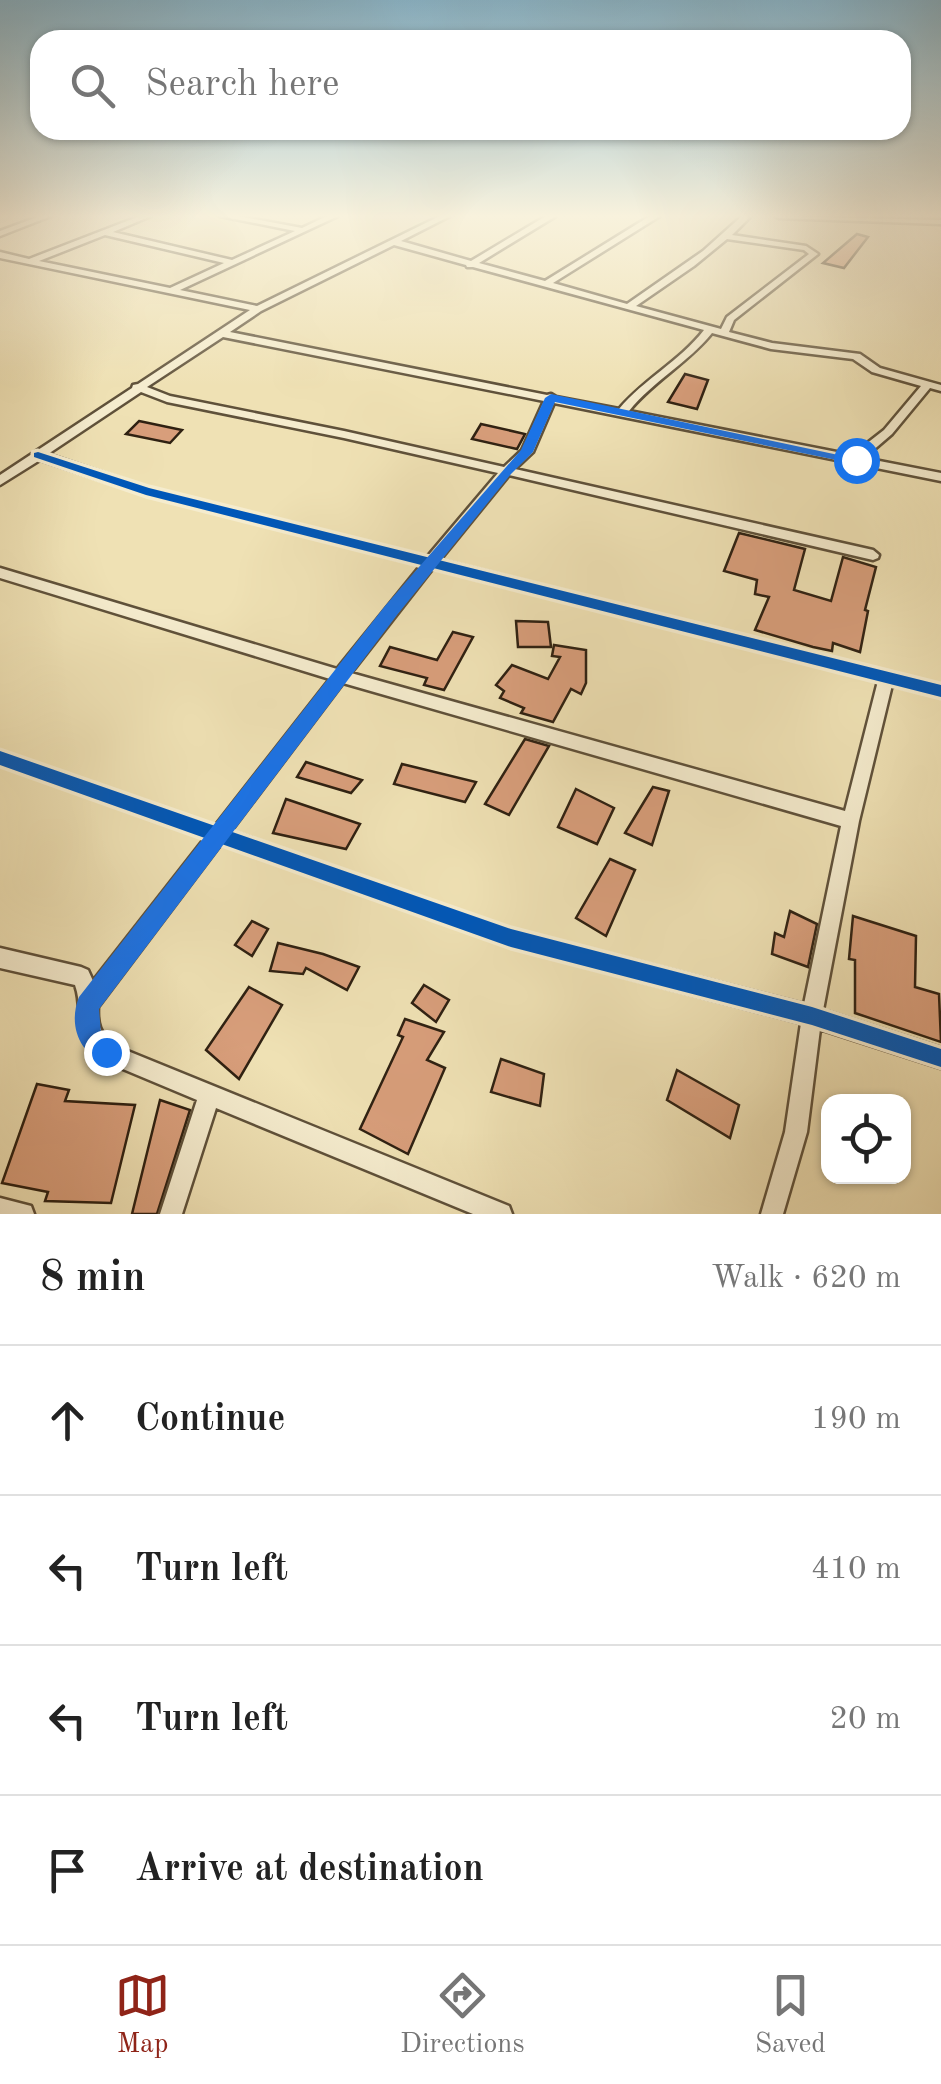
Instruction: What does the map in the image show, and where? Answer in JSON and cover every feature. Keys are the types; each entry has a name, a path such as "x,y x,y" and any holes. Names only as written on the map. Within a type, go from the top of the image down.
{"street":[{"path":"82,273 258,310"},
{"path":"171,291 208,273"},
{"path":"0,481 220,333 333,273"},
{"path":"503,273 771,346 856,356 876,370 941,388"},
{"path":"546,284 564,273"},
{"path":"630,306 677,273"},
{"path":"724,333 730,319 790,273"},
{"path":"623,412 631,400 694,353 710,329"},
{"path":"220,333 941,477"},
{"path":"856,460 888,432 927,385"},
{"path":"137,387 167,398 872,555"},
{"path":"87,1006 217,832 429,564 506,471 527,452 551,398"},
{"path":"38,455 146,491 941,691"},
{"path":"0,573 851,820"},
{"path":"772,1214 796,1132 812,1016 851,820 887,676"},
{"path":"0,758 511,938 812,1016 941,1058"},
{"path":"0,958 81,978 88,987 89,1039 106,1052 501,1214"},
{"path":"171,1214 210,1093"},
{"path":"0,1208 23,1214"}],"building":[{"path":"685,374 708,380 697,409 668,402"},
{"path":"139,421 182,430 170,443 126,434"},
{"path":"481,424 525,434 517,449 472,439"},
{"path":"739,533 805,549 794,590 831,601 843,557 876,567 860,652 833,643 832,651 755,630 769,597 755,594 757,580 724,571"},
{"path":"516,621 548,622 551,647 518,647"},
{"path":"453,632 473,637 444,690 424,685 427,678 380,666 390,647 437,660"},
{"path":"554,645 586,650 586,683 581,694 571,689 553,722 521,713 524,708 500,698 504,691 496,685 512,665 548,679 560,657 552,656"},
{"path":"525,739 549,746 509,815 485,804"},
{"path":"306,762 362,780 351,793 297,777"},
{"path":"402,764 476,782 465,802 394,784"},
{"path":"653,787 669,791 652,845 625,833"},
{"path":"576,789 614,808 597,844 558,827"},
{"path":"286,799 360,824 346,849 273,833"},
{"path":"610,859 635,870 606,936 576,918"},
{"path":"790,911 817,924 808,967 772,954 775,933 784,937"},
{"path":"853,916 916,936 915,987 939,994 941,1042 855,1013 855,960 849,959"},
{"path":"252,921 268,929 252,956 235,945"},
{"path":"278,943 359,967 347,990 306,968 303,974 270,971"},
{"path":"424,985 449,1000 436,1022 412,1003"},
{"path":"249,987 282,1005 239,1079 206,1050"},
{"path":"405,1019 444,1032 427,1060 445,1068 408,1154 360,1129 403,1037 398,1035"},
{"path":"501,1059 544,1074 540,1106 491,1092"},
{"path":"677,1070 739,1105 730,1138 667,1100"},
{"path":"37,1084 69,1090 65,1101 135,1105 111,1203 45,1201 48,1192 2,1183"},
{"path":"160,1100 190,1110 157,1214 132,1214"}],"cycle path":[{"path":"38,455 146,491 941,691"},
{"path":"0,758 511,938 812,1016 941,1058"}],"route":[{"path":"106,1052 89,1039 85,1024 87,1006 391,610 506,471 527,452 551,398 856,460"}]}
